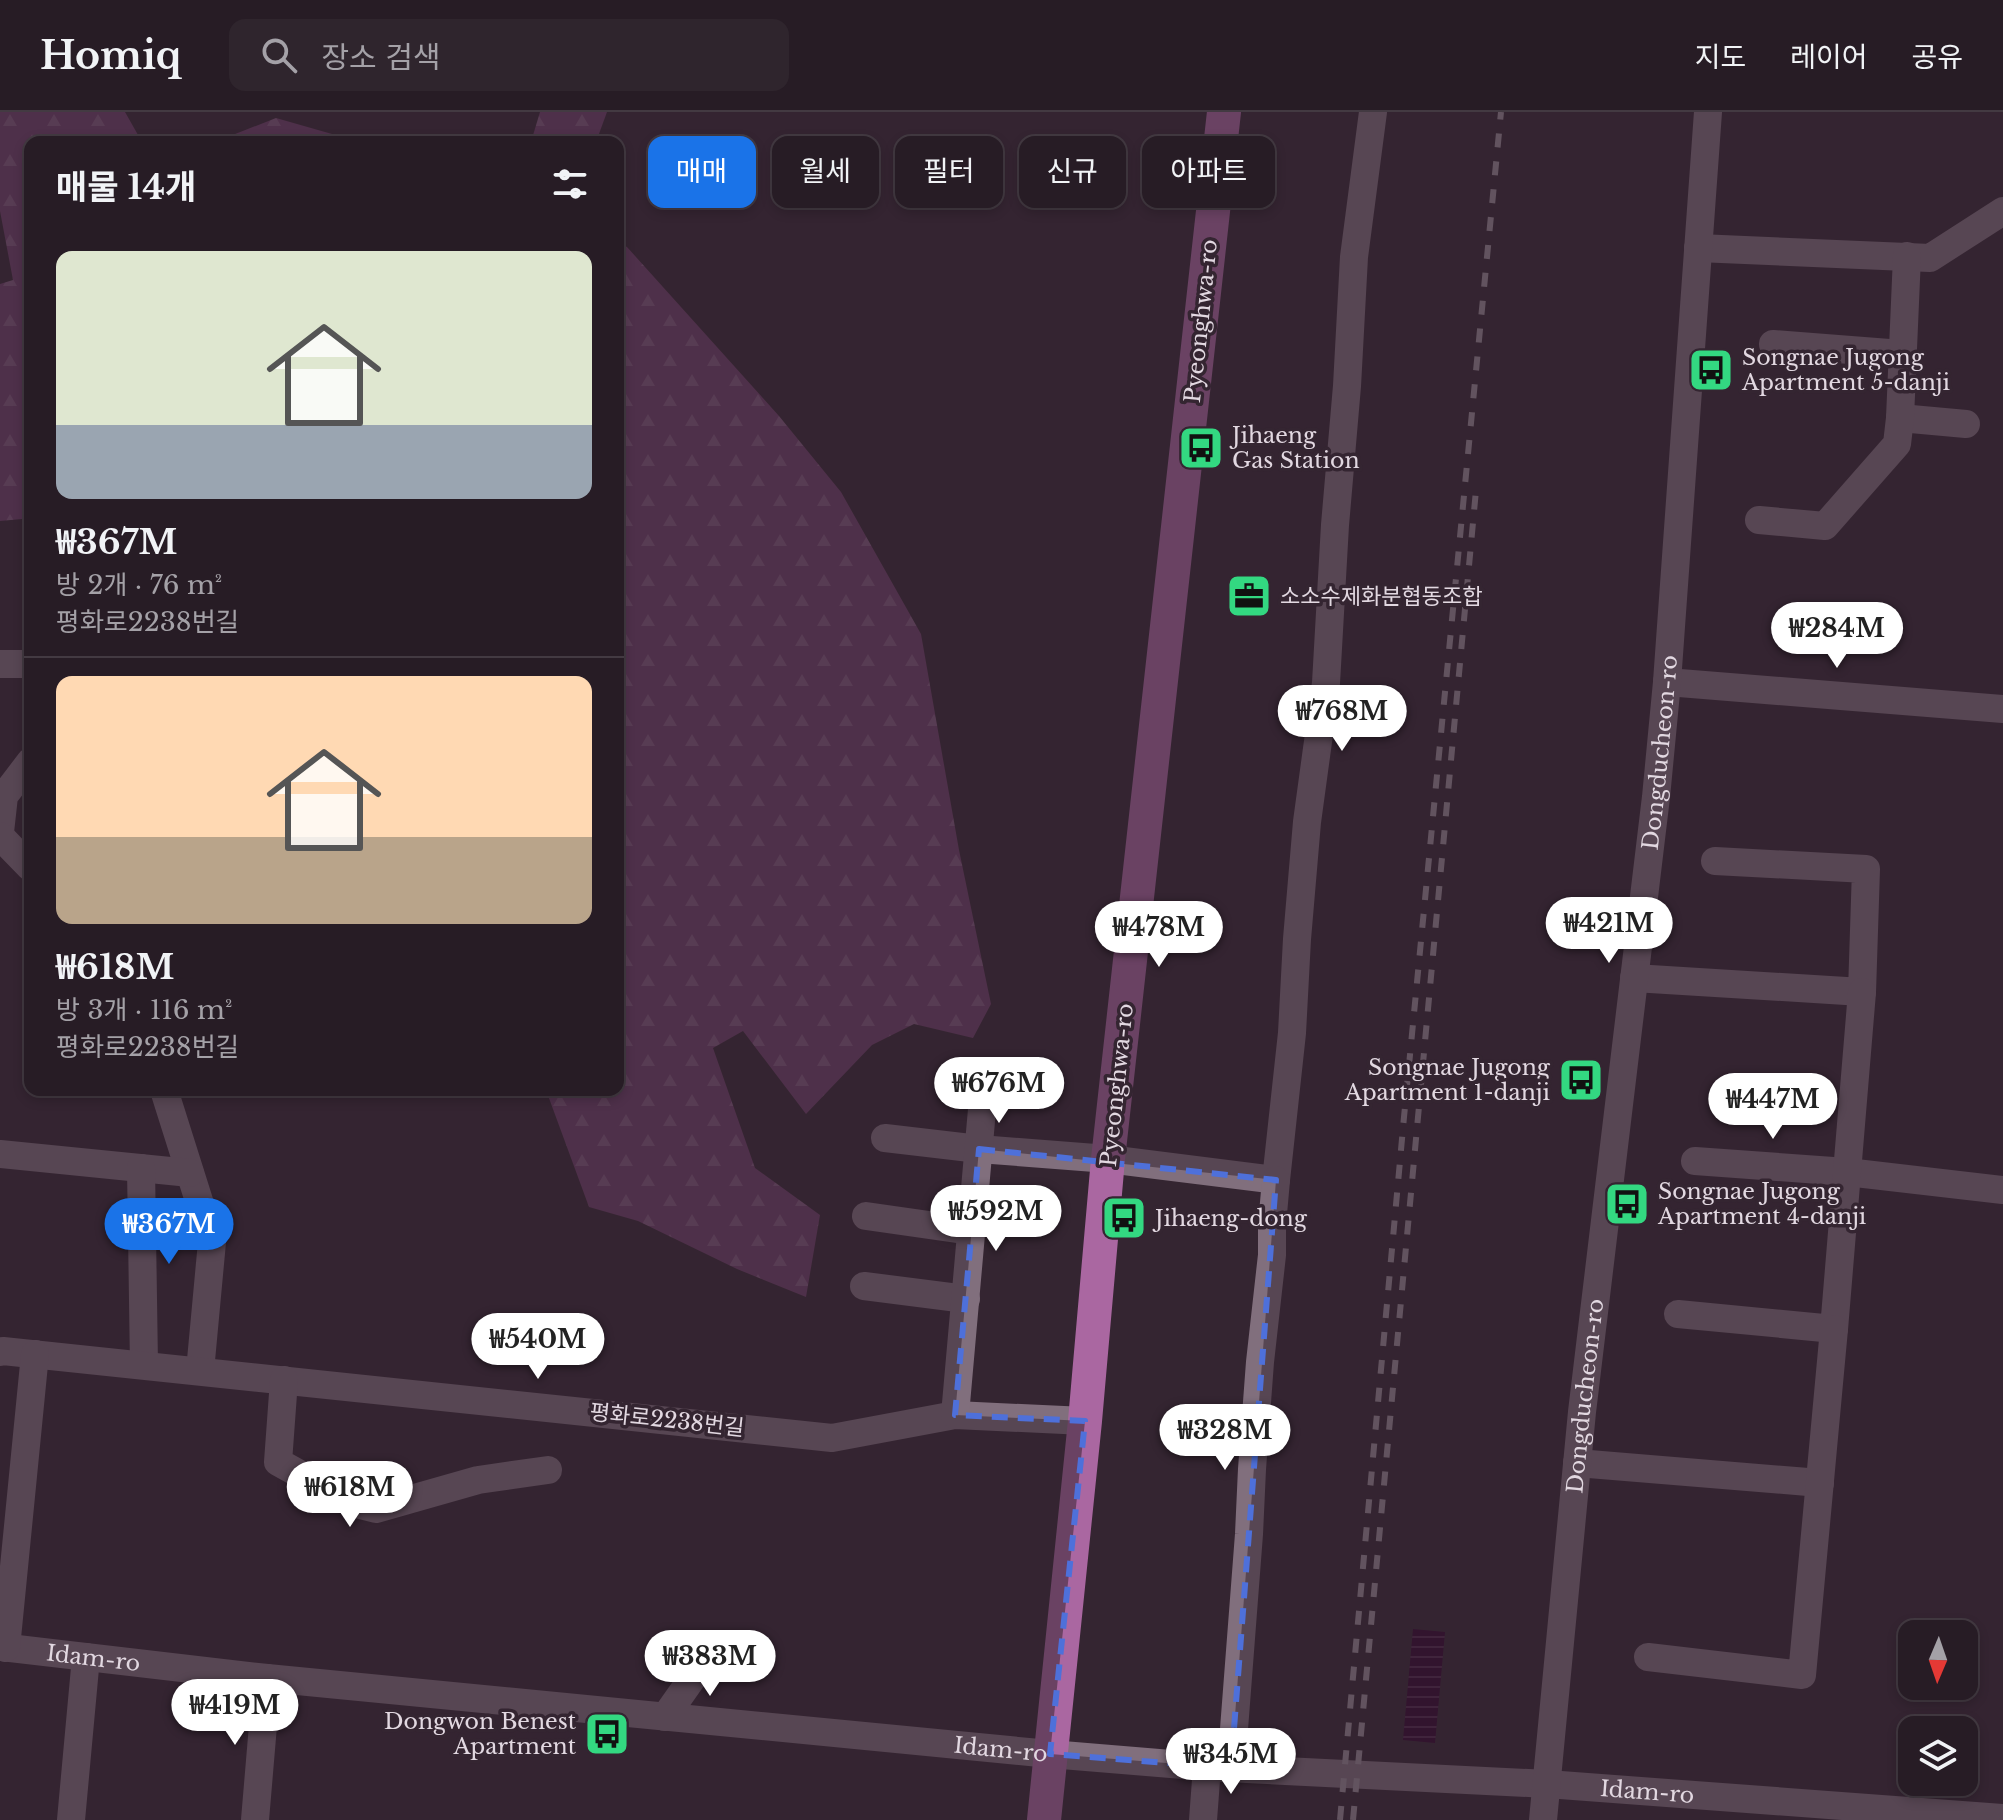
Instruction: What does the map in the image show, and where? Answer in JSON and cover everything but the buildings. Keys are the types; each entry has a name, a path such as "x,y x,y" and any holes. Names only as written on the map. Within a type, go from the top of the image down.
{"main road":[{"name":"Pyeonghwa-ro","path":"1044,1820 1108,1159 1224,112"}],"street":[{"path":"1203,1820 1219,1767 1249,1534 1256,1408 1292,1033 1307,822 1326,683 1354,257 1373,112"},
{"name":"Dongducheon-ro","path":"1543,1820 1577,1463 1667,682 1708,113"},
{"path":"1698,248 1930,258 2003,211"},
{"path":"1759,520 1825,526 1897,444 1907,256"},
{"path":"1773,344 1902,354"},
{"path":"1900,418 1966,424"},
{"path":"0,664 24,664"},
{"path":"1667,682 2003,709"},
{"path":"24,770 4,796 0,834 24,860"},
{"path":"1648,1657 1802,1675 1834,1329 1862,992 1866,869 1715,861"},
{"path":"1634,978 1862,992"},
{"path":"955,1415 984,1087"},
{"path":"166,1096 212,1242 200,1371"},
{"path":"885,1138 1108,1159 1276,1180"},
{"path":"0,1154 190,1173"},
{"path":"1695,1161 1847,1172 2003,1190"},
{"path":"141,1168 144,1365"},
{"path":"866,1216 971,1231"},
{"path":"864,1286 966,1299"},
{"path":"1678,1314 1834,1329"},
{"name":"평화로2238번길","path":"0,1352 832,1438 955,1415 1085,1421"},
{"path":"3,1648 35,1354"},
{"path":"284,1380 278,1462 352,1503 376,1509 478,1480 548,1470"},
{"path":"1577,1463 1820,1483"},
{"name":"Idam-ro","path":"3,1648 267,1678 1050,1754 1219,1767 1547,1784 2003,1818"},
{"path":"665,1717 712,1650"},
{"path":"71,1820 86,1657"},
{"path":"255,1820 267,1678"}],"highlighted area":[{"path":"979,1149 1276,1180 1231,1768 1050,1754 1085,1421 955,1415"}],"green space":[{"path":"0,112 125,112 139,136 24,136 24,523 22,519 0,521 0,284 13,280 0,211"},
{"path":"540,112 607,112 598,136 533,136"},
{"path":"276,118 332,134 377,136 230,136"},
{"path":"624,246 779,416 841,492 921,634 959,850 991,1004 973,1038 914,1024 872,1045 806,1114 743,1031 713,1048 755,1168 820,1215 806,1297 737,1269 638,1221 589,1207 548,1096 624,1096"}],"shaded area":[{"path":"1413,1629 1445,1632 1435,1743 1403,1740"}],"railway":[{"path":"1340,1820 1501,112"},
{"path":"1353,1820 1476,490"}],"place":[{"name":"Songnae Jugong Apartment 5-danji","path":"1711,370"},
{"name":"Jihaeng Gas Station","path":"1201,448"},
{"name":"소소수제화분협동조합","path":"1249,596"},
{"name":"Songnae Jugong Apartment 1-danji","path":"1581,1080"},
{"name":"Songnae Jugong Apartment 4-danji","path":"1627,1204"},
{"name":"Jihaeng-dong","path":"1124,1218"},
{"name":"Dongwon Benest Apartment","path":"607,1734"}]}
